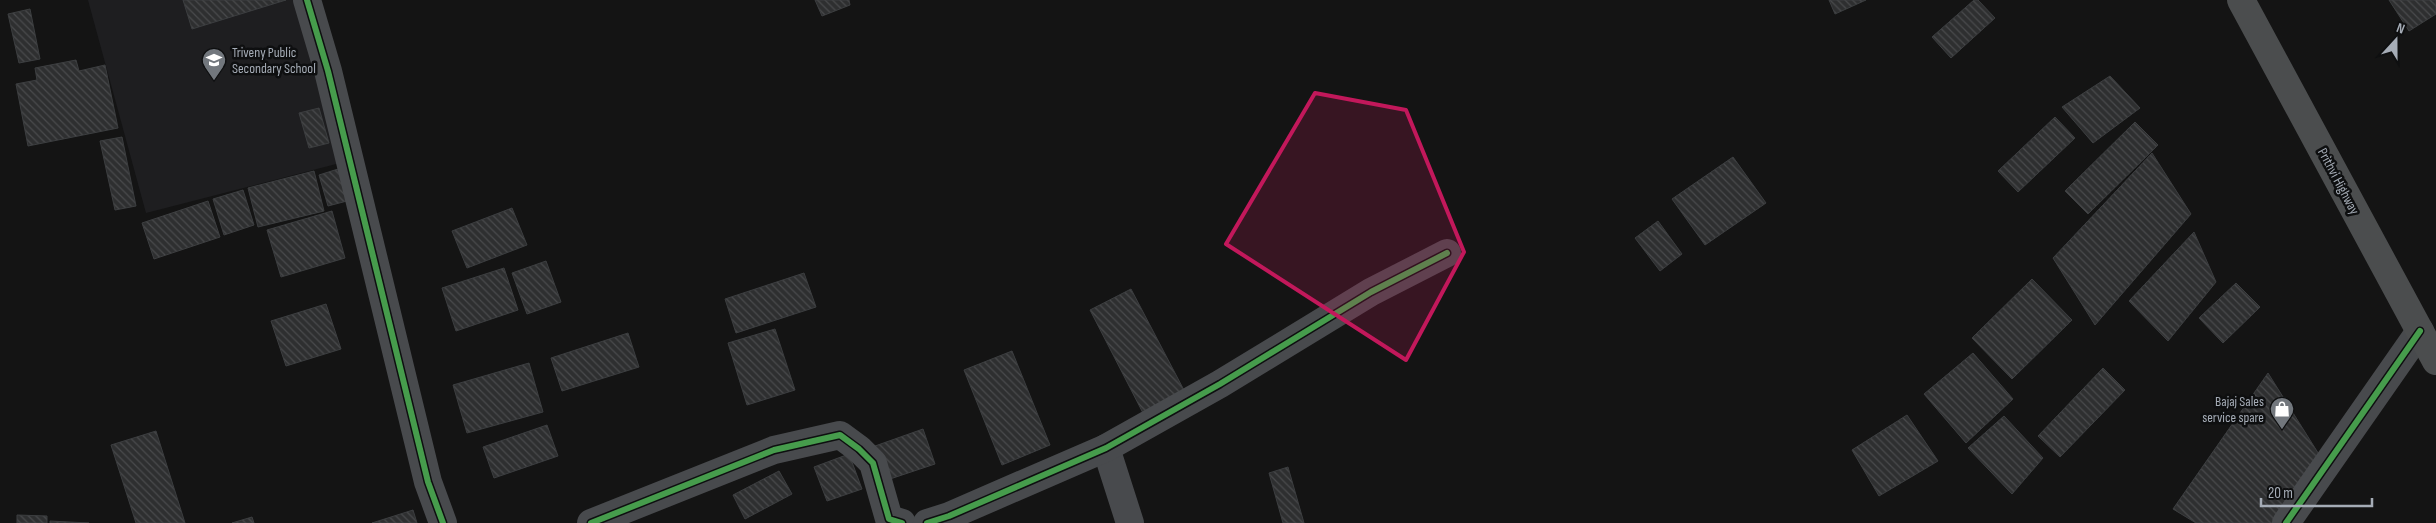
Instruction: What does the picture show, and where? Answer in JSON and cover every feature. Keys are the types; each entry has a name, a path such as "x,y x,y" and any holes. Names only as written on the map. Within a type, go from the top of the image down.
{"highway":[{"name":"Prithvi Highway","path":"2241,0 2436,362"}],"street":[{"path":"307,0 328,72 428,482 443,523"},
{"path":"927,523 949,516 1106,448 1220,384 1371,292 1447,253"},
{"path":"2286,523 2420,331"},
{"path":"590,523 774,450 840,434 873,463 889,519 902,523"},
{"path":"1106,448 1130,523"}],"highlighted area":[{"path":"1315,93 1406,110 1464,252 1406,360 1226,244"}],"shaded area":[{"name":"Triveny Public Secondary School","path":"88,0 297,0 340,163 146,213"}],"building":[{"path":"183,0 286,0 192,29"},
{"path":"815,0 849,0 850,5 822,16"},
{"path":"1829,0 1866,0 1835,14"},
{"path":"1974,0 1978,0 1995,18 1951,58 1932,37"},
{"path":"2389,0 2436,0 2436,14 2409,31"},
{"path":"30,9 40,59 19,63 8,14"},
{"path":"76,60 79,71 105,65 118,128 28,146 16,84 37,80 35,68"},
{"path":"2110,76 2140,108 2093,143 2062,107"},
{"path":"319,108 329,143 309,148 299,113"},
{"path":"2055,117 2075,138 2018,192 1998,171"},
{"path":"2135,122 2158,145 2088,214 2065,191"},
{"path":"122,137 136,206 115,210 100,141"},
{"path":"2152,153 2191,214 2095,325 2053,258"},
{"path":"1733,157 1766,203 1705,245 1672,199"},
{"path":"338,169 347,201 328,206 319,175"},
{"path":"314,171 324,211 258,227 248,188"},
{"path":"243,190 254,225 224,235 213,199"},
{"path":"208,201 220,237 154,259 142,223"},
{"path":"512,208 527,245 467,268 452,231"},
{"path":"332,211 345,258 281,277 267,230"},
{"path":"1658,221 1682,254 1660,271 1635,238"},
{"path":"2194,232 2216,282 2168,341 2129,301"},
{"path":"546,261 561,302 527,314 512,273"},
{"path":"504,268 518,310 456,331 442,288"},
{"path":"804,273 816,307 736,333 725,299"},
{"path":"2032,279 2072,320 2012,379 1972,338"},
{"path":"2236,283 2260,307 2223,343 2199,318"},
{"path":"1131,289 1186,394 1144,415 1090,310"},
{"path":"326,304 341,349 286,366 271,321"},
{"path":"775,329 795,390 747,405 728,343"},
{"path":"628,333 639,367 562,391 551,358"},
{"path":"1012,351 1050,445 1002,465 964,370"},
{"path":"1973,353 2013,399 1966,443 1924,394"},
{"path":"529,363 543,412 467,433 453,385"},
{"path":"2103,368 2125,390 2060,457 2038,436"},
{"path":"2268,373 2325,464 2285,523 2196,523 2173,509"},
{"path":"1907,415 1938,461 1879,496 1852,450"},
{"path":"2004,416 2043,458 2012,494 1968,448"},
{"path":"547,425 558,456 494,478 483,447"},
{"path":"923,429 935,464 887,480 875,446"},
{"path":"156,431 185,523 136,523 111,445"},
{"path":"849,454 862,489 827,501 814,467"},
{"path":"1288,467 1304,523 1283,523 1269,473"},
{"path":"779,471 792,494 745,519 733,495"},
{"path":"413,510 417,523 372,523"},
{"path":"17,515 47,516 47,523 17,523"},
{"path":"252,517 254,523 232,523"},
{"path":"50,521 89,523 50,523"}],"cycle path":[{"path":"307,0 328,71 428,482 443,523"},
{"path":"927,523 949,516 1106,448 1220,384 1371,292 1447,253"},
{"path":"2286,523 2420,331"},
{"path":"591,523 774,450 840,435 859,449 873,463 889,519 902,523"}],"place":[{"name":"Triveny Public Secondary School","path":"214,81"},
{"name":"Bajaj Sales service spare","path":"2282,430"}]}
